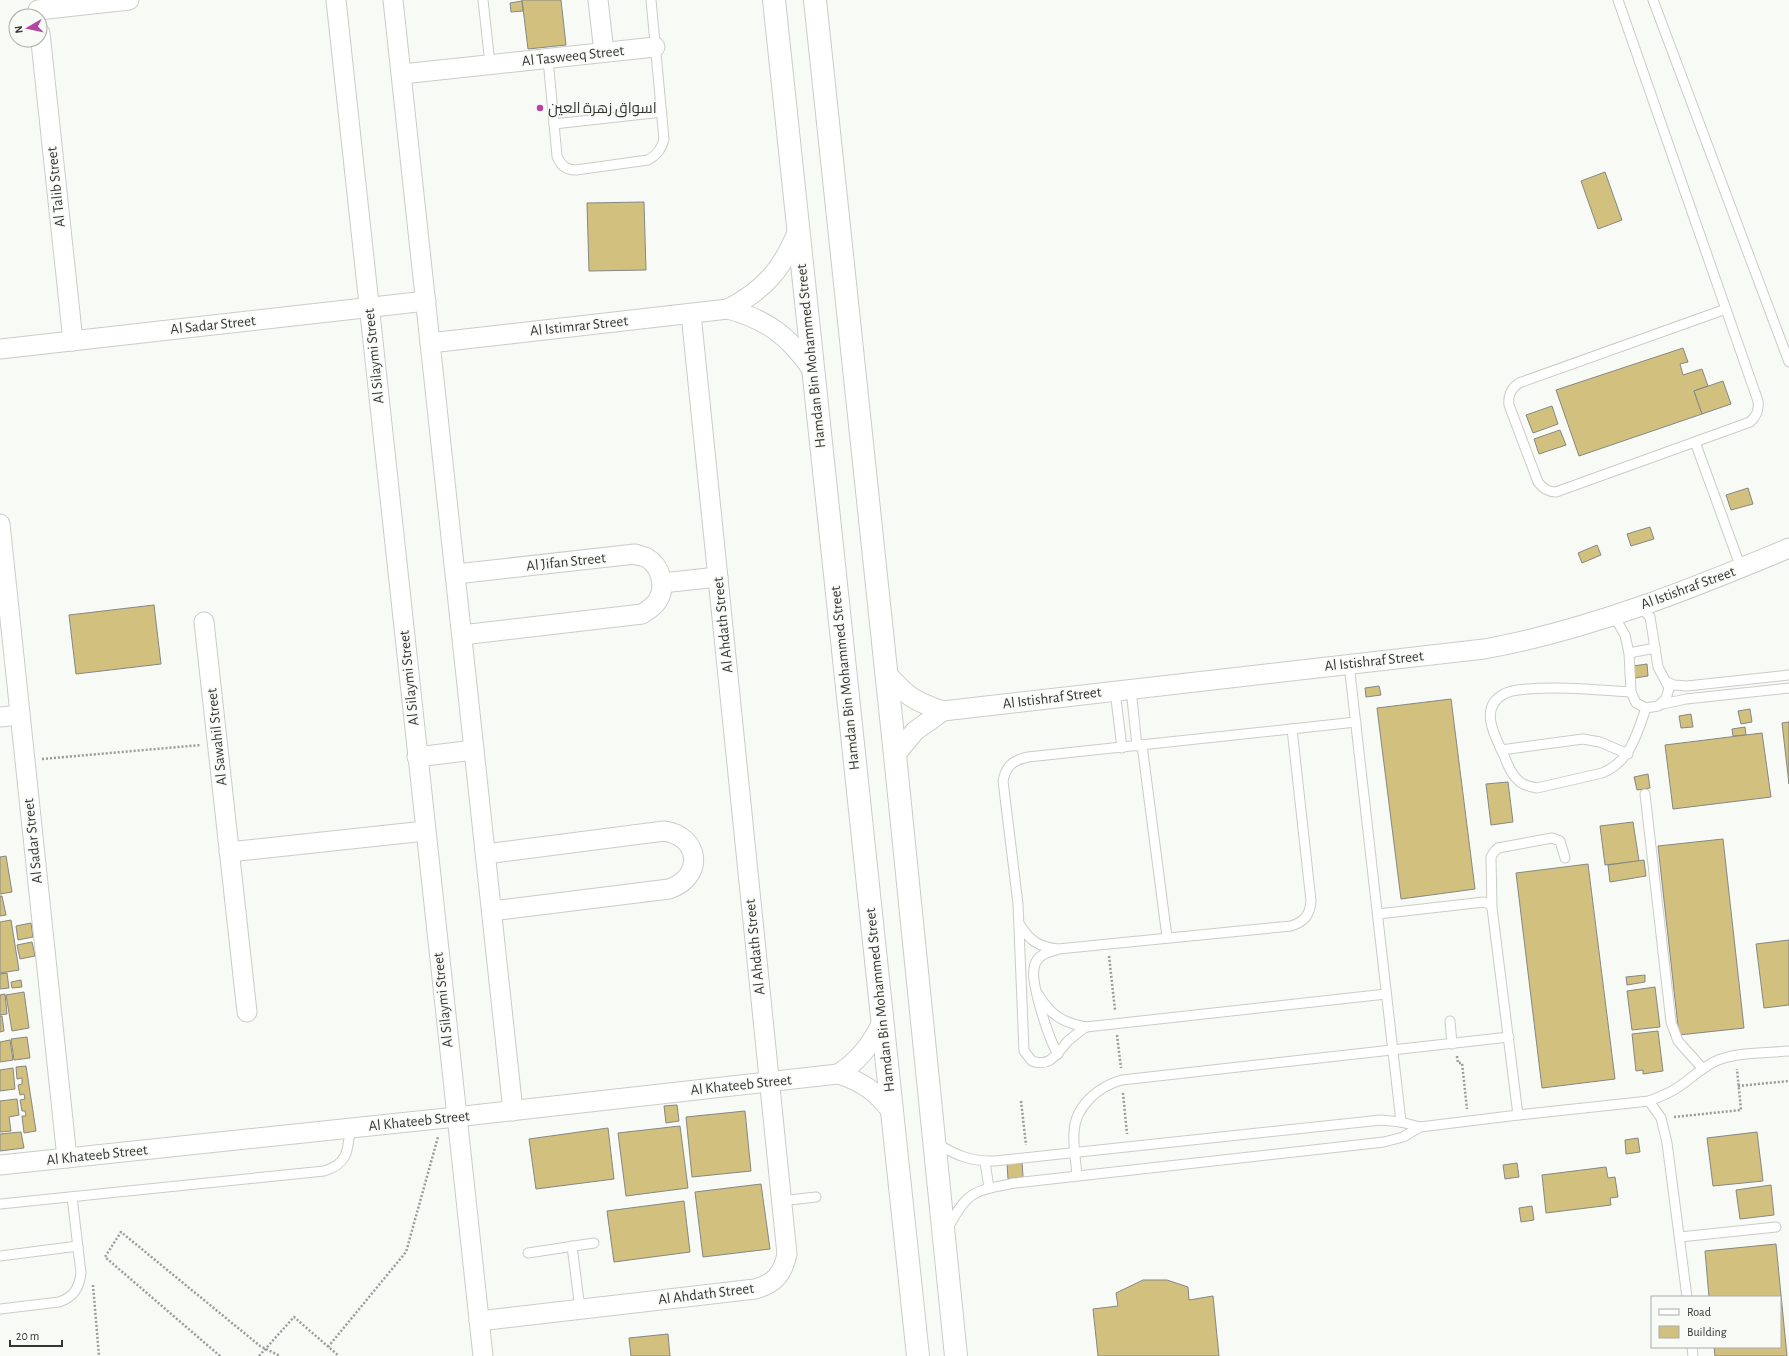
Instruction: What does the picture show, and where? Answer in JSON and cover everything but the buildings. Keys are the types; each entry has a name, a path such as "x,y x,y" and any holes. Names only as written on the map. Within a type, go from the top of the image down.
{"main road":[{"name":"Hamdan Bin Mohammed Street","path":"774,0 918,1356"},
{"path":"815,0 895,755 956,1356"}],"street":[{"path":"47,8 129,0"},
{"name":"Al Silaymi Street","path":"336,0 483,1356"},
{"path":"394,0 513,1111"},
{"path":"598,0 604,52"},
{"name":"Al Tasweeq Street","path":"402,74 655,47"},
{"name":"Al Talib Street","path":"42,48 73,341"},
{"name":"Al Istimrar Street","path":"430,343 728,309 747,299 764,286 779,269 790,250 798,230"},
{"name":"Al Sadar Street","path":"0,349 426,302"},
{"name":"Al Istimrar Street","path":"728,309 749,315 786,337 801,353 813,371"},
{"name":"Al Ahdath Street","path":"479,1322 755,1289 765,1286 773,1281 780,1274 786,1259 787,1254 691,314"},
{"name":"Al Sadar Street","path":"0,524 67,1158"},
{"name":"Al Istishraf Street","path":"886,673 911,699 943,711 1458,652 1509,644 1559,632 1610,616 1741,568 1789,548"},
{"name":"Al Jifan Street","path":"456,574 635,554 647,558 654,564 660,574 662,583"},
{"path":"462,635 642,614 652,608 659,600 662,592 662,583 718,577"},
{"name":"Al Sawahil Street","path":"204,622 246,1012"},
{"name":"Al Istishraf Street","path":"895,755 915,731 943,711"},
{"path":"0,717 20,715"},
{"path":"417,757 474,750"},
{"path":"229,852 425,831"},
{"path":"486,854 664,831 674,833 683,838 690,845 693,854 693,867 689,876 678,886 669,889 492,911"},
{"path":"838,1074 850,1066 869,1047 882,1022"},
{"name":"Al Khateeb Street","path":"0,1165 456,1118 838,1074 863,1084 884,1101 891,1111"}],"lane":[{"path":"483,0 490,64"},
{"path":"548,59 557,156 559,161 566,168 576,170 648,160 660,151 664,139 651,0"},
{"path":"1618,0 1726,309 1758,401 1759,408 1754,419 1750,422 1561,490 1551,492 1546,490 1538,482 1509,406 1509,395 1514,386 1518,383 1726,309"},
{"path":"1654,0 1789,362"},
{"path":"554,124 662,112"},
{"path":"1695,442 1741,568"},
{"path":"1639,606 1650,617 1658,667 1667,682 1669,694 1662,704"},
{"path":"1610,616 1622,628 1625,635 1629,653 1631,692 1636,703 1646,708 1652,708 1662,704 1686,699 1789,688"},
{"path":"1629,653 1655,648"},
{"path":"1349,664 1401,1122"},
{"path":"1667,682 1680,686 1687,686 1789,675"},
{"path":"1631,692 1547,687 1513,690 1503,694 1495,701 1490,711 1490,722 1501,750 1515,777 1529,786 1537,788 1602,773 1612,769 1628,754 1646,708"},
{"path":"1123,690 1139,746 1167,937"},
{"path":"1122,748 1123,690"},
{"path":"1086,1027 1069,1040 1058,1054 1045,1063 1038,1063 1028,1057 1024,1051 1019,923 1003,781 1005,772 1010,764 1018,759 1356,722"},
{"path":"1019,923 1031,941 1046,948 1058,949 1167,937 1291,926 1299,923 1306,918 1310,910 1311,901 1292,729"},
{"path":"1501,750 1583,739 1600,742 1628,754"},
{"path":"1645,794 1671,1022 1678,1041 1703,1069"},
{"path":"1518,1115 1492,908 1491,858 1498,848 1552,838 1560,841 1566,858"},
{"path":"1378,914 1484,902 1489,904 1492,908"},
{"path":"1058,949 1041,956 1036,962 1034,973 1049,1036 1058,1054"},
{"path":"1038,994 1043,1004 1062,1021 1073,1025 1086,1027 1386,994"},
{"path":"1450,1021 1454,1044"},
{"path":"1077,1176 1074,1131 1076,1122 1084,1105 1097,1091 1105,1086 1122,1080 1509,1037"},
{"path":"943,1237 963,1202 976,1192 989,1188 1014,1183 1384,1142 1403,1137 1420,1128 1518,1115 1649,1101 1664,1096 1718,1060 1735,1056 1789,1051"},
{"path":"1649,1101 1661,1118 1667,1143 1680,1237 1686,1296"},
{"path":"933,1141 950,1152 964,1158 985,1162 1381,1120 1401,1122 1420,1128"},
{"path":"0,1204 324,1171 337,1166 346,1155 349,1148 350,1129"},
{"path":"985,1162 989,1188"},
{"path":"0,1309 59,1302 73,1295 77,1290 80,1278 72,1197"},
{"path":"781,1201 816,1197"},
{"path":"1680,1237 1776,1227"},
{"path":"528,1253 594,1243"},
{"path":"0,1256 78,1246"},
{"path":"572,1246 580,1310"}],"path":[{"path":"25,761 217,743"},
{"path":"1108,944 1128,1147"},
{"path":"1454,1044 1458,1063 1462,1062 1468,1121"},
{"path":"1661,1118 1741,1110 1735,1056"},
{"path":"1738,1086 1789,1081"},
{"path":"1021,1101 1028,1158"},
{"path":"328,1347 406,1252 438,1137 456,1118"},
{"path":"220,1356 105,1257 121,1232 260,1346 280,1356"},
{"path":"259,1356 294,1317 339,1356"}],"place":[{"name":"اسواق زهرة العين","path":"540,108"}]}
